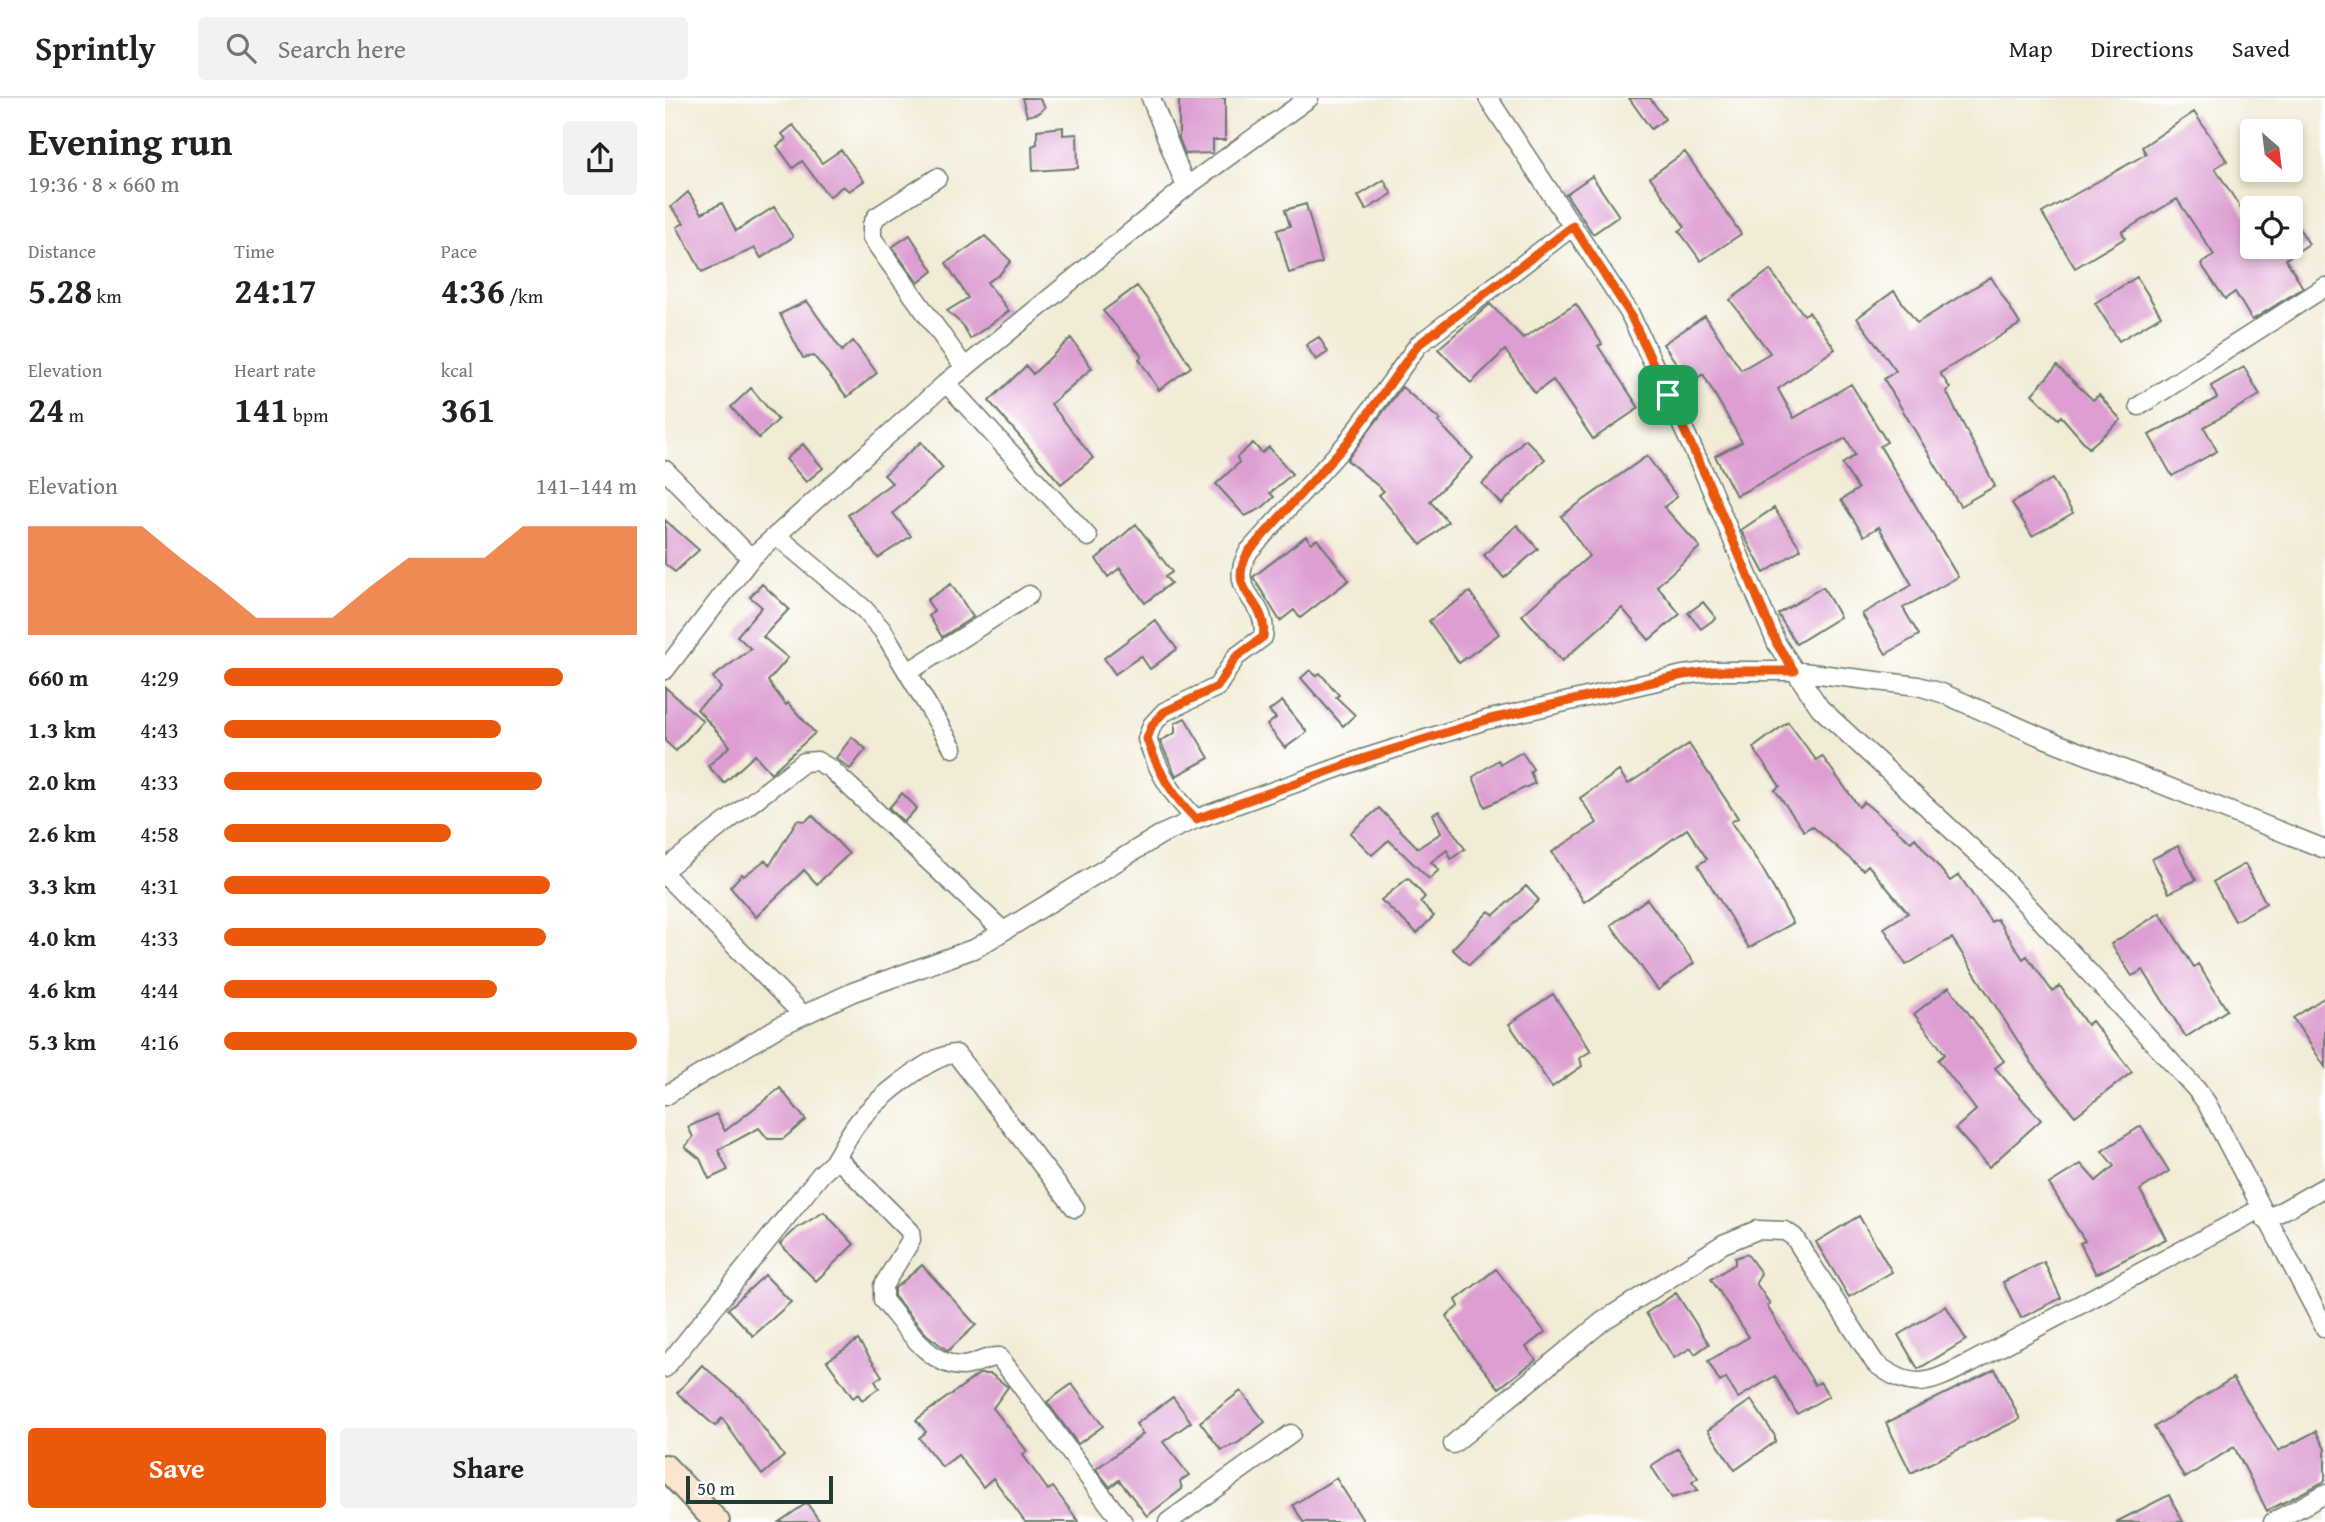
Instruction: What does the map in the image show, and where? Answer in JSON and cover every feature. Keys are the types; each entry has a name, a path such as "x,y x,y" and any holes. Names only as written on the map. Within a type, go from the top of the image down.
{"street":[{"path":"1151,98 1186,187"},
{"path":"665,670 751,558 946,383 1186,187 1310,98"},
{"path":"1488,98 1629,312 1706,477 1777,644 1794,671 1829,720 1992,867 2196,1089 2206,1102 2263,1215 2325,1328"},
{"path":"937,178 876,217 872,225 872,238 965,368"},
{"path":"1196,819 1169,789 1158,771 1147,739 1152,725 1164,712 1217,687 1236,657 1263,637 1262,620 1239,578 1239,567 1249,551 1347,443 1418,345 1573,226"},
{"path":"2139,406 2325,287"},
{"path":"946,383 1088,537"},
{"path":"665,470 751,558"},
{"path":"776,535 865,609 883,631 953,748"},
{"path":"908,672 1029,595"},
{"path":"665,1096 780,1026 803,1015 853,992 960,955 1160,835 1196,819 1365,758 1486,720 1683,675 1714,671 1794,671 1918,686 1942,693 2039,736 2325,849"},
{"path":"665,869 804,762 817,761 831,769 1002,930"},
{"path":"665,875 803,1015"},
{"path":"665,1368 730,1284 833,1163 858,1122 876,1103 939,1056 956,1054 1075,1208"},
{"path":"833,1163 842,1163 910,1231 911,1240 883,1286 883,1300 933,1356 951,1365 966,1366 989,1356 999,1357 1039,1408 1075,1464 1123,1522"},
{"path":"1453,1444 1604,1321 1723,1244 1757,1230 1785,1231 1794,1237 1875,1363 1891,1375 1919,1384 1931,1383 2263,1215 2325,1187"},
{"path":"1168,1522 1291,1434"},
{"path":"665,1467 717,1522"},
{"path":"2273,1522 2325,1494"}],"building":[{"path":"1022,98 1039,98 1045,107 1039,113 1027,116"},
{"path":"1179,98 1225,98 1225,140 1213,140 1213,153 1185,154 1179,138"},
{"path":"1629,98 1650,98 1665,119 1651,129"},
{"path":"2194,112 2227,161 2215,168 2240,207 2240,259 2286,259 2303,288 2252,320 2235,292 2225,299 2201,264 2214,255 2177,199 2122,232 2125,238 2075,268 2042,213 2146,154 2142,147"},
{"path":"793,125 822,163 841,150 864,181 849,191 843,186 829,197 802,161 793,168 777,146 786,139 782,134"},
{"path":"1063,127 1063,135 1077,134 1078,168 1033,171 1032,146 1037,144 1037,130"},
{"path":"1685,152 1741,234 1701,261 1679,231 1685,227 1650,177"},
{"path":"1592,176 1619,216 1593,234 1566,194"},
{"path":"1384,180 1392,194 1366,210 1358,196"},
{"path":"688,192 702,213 722,203 736,231 774,207 793,237 761,258 755,248 702,272 677,227 684,223 671,207"},
{"path":"1306,204 1322,263 1289,273 1277,230 1290,226 1285,210"},
{"path":"910,235 933,271 918,283 892,247"},
{"path":"2303,235 2309,244 2303,248"},
{"path":"985,236 1011,261 999,275 987,282 1009,311 970,339 963,325 947,311 968,298 946,263"},
{"path":"1770,270 1804,315 1809,312 1835,349 1778,389 1794,418 1851,384 1887,442 1880,446 1958,577 1903,608 1919,635 1886,654 1862,614 1912,585 1879,527 1864,536 1841,500 1858,489 1842,464 1855,455 1846,438 1736,496 1715,456 1742,442 1703,374 1690,383 1663,344 1705,316 1741,370 1770,353 1730,300"},
{"path":"1991,277 2020,324 1940,373 1950,388 1946,391 1995,486 1960,506 1884,379 1896,371 1857,318 1894,291 1917,323"},
{"path":"2137,277 2161,316 2119,341 2095,303"},
{"path":"1137,286 1159,315 1191,367 1159,390 1139,359 1142,356 1103,311"},
{"path":"807,301 842,351 853,341 877,373 847,397 814,356 803,358 780,314"},
{"path":"1490,304 1523,338 1576,304 1602,344 1598,346 1639,408 1593,439 1553,380 1535,393 1505,350 1471,383 1438,349"},
{"path":"1319,337 1328,352 1316,360 1306,345"},
{"path":"1071,338 1092,368 1051,404 1093,458 1061,484 989,401 1026,366 1033,374"},
{"path":"2057,366 2093,400 2099,395 2121,420 2089,448 2061,416 2058,419 2032,394"},
{"path":"2244,367 2260,395 2204,427 2217,451 2172,476 2149,435 2217,398 2211,386"},
{"path":"1402,387 1440,420 1438,422 1473,458 1430,501 1448,522 1421,545 1379,495 1384,491 1347,460"},
{"path":"751,388 778,420 759,438 731,407"},
{"path":"1525,439 1545,459 1502,504 1482,484"},
{"path":"921,442 943,468 893,513 911,536 878,558 848,515 892,483 884,475"},
{"path":"1253,443 1262,453 1269,447 1292,474 1270,493 1274,497 1262,508 1245,516 1216,484 1239,463 1237,457"},
{"path":"803,444 823,468 806,482 786,459"},
{"path":"1647,456 1677,497 1664,507 1700,547 1657,586 1680,614 1649,640 1622,608 1562,661 1522,615 1589,556 1561,516"},
{"path":"2052,479 2073,513 2032,536 2012,503"},
{"path":"1774,508 1801,549 1764,573 1741,530"},
{"path":"665,520 699,550 675,572 665,564"},
{"path":"1136,524 1172,572 1165,577 1171,583 1145,603 1120,568 1108,577 1096,559"},
{"path":"1517,525 1538,549 1504,578 1484,555"},
{"path":"1306,536 1311,543 1317,539 1349,580 1300,618 1294,610 1280,621 1253,577"},
{"path":"762,584 789,609 763,637 788,658 768,681 786,705 788,703 815,733 771,773 755,755 724,783 708,766 730,746 697,709 721,688 713,677 751,649 737,636 762,607 750,597"},
{"path":"951,584 973,617 942,637 929,616 934,611 927,600"},
{"path":"1823,587 1840,617 1796,644 1778,614"},
{"path":"1470,592 1499,634 1459,663 1429,621"},
{"path":"1703,602 1716,618 1701,629 1688,613"},
{"path":"1155,620 1177,649 1150,669 1141,656 1115,674 1104,658"},
{"path":"1310,670 1316,676 1320,673 1339,695 1336,697 1355,715 1343,726 1301,678"},
{"path":"665,687 703,721 676,751 665,741"},
{"path":"1282,701 1307,732 1285,748 1267,725 1276,718 1269,711"},
{"path":"1185,718 1209,758 1176,776 1160,741 1175,733 1175,723"},
{"path":"1788,722 1816,760 1822,756 1859,807 1864,802 1911,842 1915,838 1950,881 1959,875 1991,922 1997,919 2023,959 2027,956 2052,991 2060,986 2087,1025 2092,1021 2132,1072 2075,1116 2032,1063 1952,938 1906,965 1884,928 1908,913 1868,865 1863,870 1812,826 1804,831 1775,790 1780,786 1753,748"},
{"path":"852,737 866,749 850,769 836,758"},
{"path":"1689,744 1738,818 1731,822 1762,868 1793,923 1749,948 1698,865 1707,859 1687,829 1584,902 1552,852 1597,823 1580,798 1619,771 1628,784"},
{"path":"1522,752 1533,769 1530,772 1535,783 1485,807 1473,777 1498,760 1501,764"},
{"path":"902,793 917,808 904,822 889,808"},
{"path":"1379,808 1418,848 1441,833 1433,814 1439,811 1465,849 1451,859 1447,850 1431,862 1439,870 1429,879 1389,840 1372,855 1350,833"},
{"path":"812,815 849,854 817,884 804,870 756,917 730,887 742,874 744,876 765,860 770,865 797,820 806,821"},
{"path":"2178,846 2196,880 2169,893 2152,859"},
{"path":"2245,864 2266,903 2235,921 2213,882"},
{"path":"1408,878 1425,897 1420,902 1434,916 1417,933 1381,900"},
{"path":"1526,886 1539,900 1469,965 1452,949 1489,911 1494,915"},
{"path":"1647,899 1694,963 1658,990 1611,925"},
{"path":"2160,913 2194,967 2198,964 2227,1010 2186,1037 2143,970 2132,976 2111,944"},
{"path":"1949,987 2004,1061 1995,1068 2041,1120 1989,1167 1955,1129 1976,1110 1938,1060 1945,1054 1914,1014"},
{"path":"1553,994 1591,1051 1580,1058 1582,1066 1552,1087 1509,1024"},
{"path":"2325,997 2325,1067 2293,1018"},
{"path":"780,1088 806,1120 783,1139 768,1139 759,1128 718,1150 728,1170 709,1179 700,1159 685,1147 693,1137 688,1127 716,1114 725,1131"},
{"path":"2141,1126 2169,1171 2140,1190 2166,1239 2096,1274 2080,1243 2085,1241 2049,1184 2081,1164 2096,1181 2114,1166 2102,1151"},
{"path":"824,1212 854,1244 816,1281 780,1244 797,1228"},
{"path":"1859,1216 1892,1272 1849,1297 1816,1242"},
{"path":"1747,1254 1761,1273 1756,1283 1770,1304 1767,1306 1815,1385 1820,1382 1829,1396 1797,1414 1775,1376 1738,1398 1726,1378 1720,1382 1708,1361 1749,1337 1711,1279 1735,1264 1735,1258"},
{"path":"2044,1262 2061,1298 2021,1318 2003,1282"},
{"path":"922,1265 976,1325 948,1351 926,1334 894,1296 894,1289"},
{"path":"1496,1269 1545,1332 1526,1347 1536,1360 1499,1388 1468,1350 1446,1316 1459,1306 1456,1300"},
{"path":"765,1275 791,1302 753,1336 728,1309"},
{"path":"1676,1293 1709,1344 1695,1354 1691,1348 1674,1358 1646,1313"},
{"path":"1946,1306 1966,1340 1918,1369 1898,1335"},
{"path":"858,1340 882,1376 875,1381 879,1388 862,1400 858,1394 853,1398 827,1361"},
{"path":"702,1365 742,1399 784,1456 762,1475 722,1418 715,1426 677,1393"},
{"path":"1995,1369 2020,1419 1911,1473 1886,1423"},
{"path":"979,1374 991,1374 1008,1387 993,1408 1027,1451 1023,1455 1048,1490 1053,1487 1079,1522 1025,1522 993,1478 983,1487 958,1455 942,1467 919,1438 926,1432 916,1420"},
{"path":"2233,1378 2278,1451 2316,1431 2325,1449 2325,1481 2267,1511 2234,1447 2185,1478 2154,1427"},
{"path":"1072,1384 1103,1426 1078,1444 1047,1402"},
{"path":"1241,1391 1265,1422 1238,1443 1221,1450 1200,1422"},
{"path":"1173,1397 1191,1422 1163,1442 1189,1475 1180,1481 1182,1489 1147,1516 1119,1480 1110,1487 1096,1469 1143,1434 1136,1424"},
{"path":"1751,1400 1775,1436 1775,1442 1735,1470 1708,1430"},
{"path":"1678,1448 1698,1478 1692,1482 1698,1490 1672,1498 1651,1466"},
{"path":"1336,1478 1364,1522 1303,1522 1293,1505"},
{"path":"2169,1495 2183,1522 2116,1522"},
{"path":"807,1503 820,1522 779,1522"}],"route":[{"path":"1573,226 1618,292 1668,395 1777,644 1794,671 1714,671 1683,675 1486,720 1365,758 1196,819 1175,798 1158,771 1147,739 1152,725 1164,712 1217,687 1236,657 1263,637 1262,620 1239,578 1239,567 1249,551 1347,443 1418,345 1573,226"}]}
